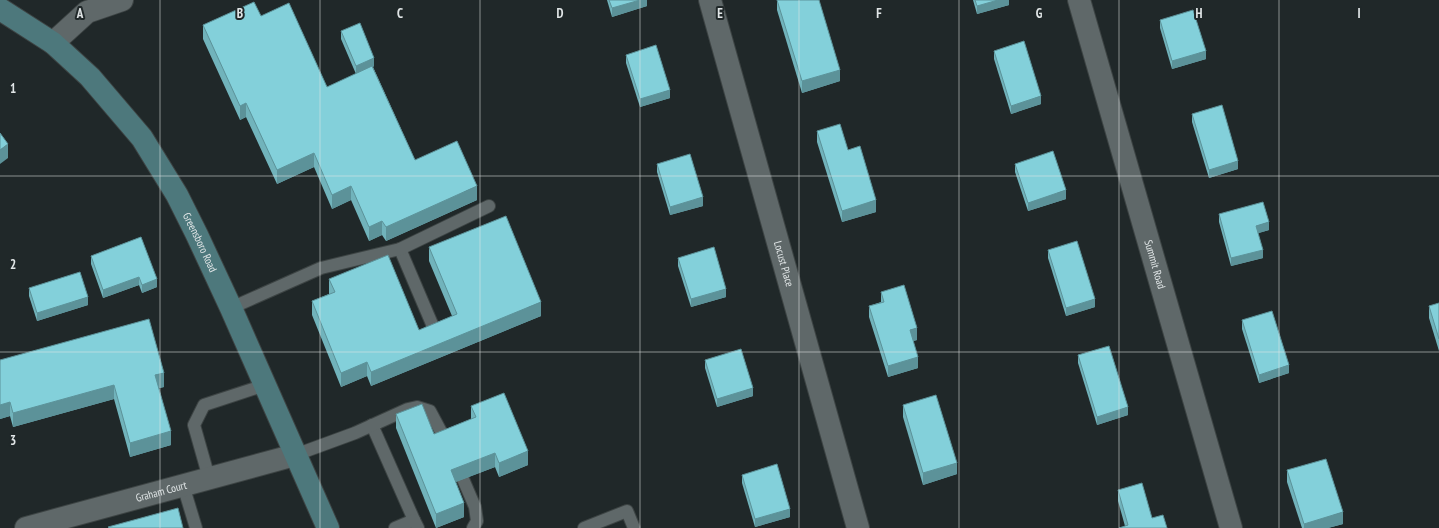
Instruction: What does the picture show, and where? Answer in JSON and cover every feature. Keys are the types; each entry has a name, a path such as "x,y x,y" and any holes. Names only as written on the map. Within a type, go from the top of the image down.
{"main road":[{"name":"Greensboro Road","path":"0,9 54,43 90,77 142,138 177,195 231,308 328,528"}],"street":[{"path":"54,43 87,12 122,0"},
{"name":"Locust Place","path":"710,0 858,528"},
{"name":"Summit Road","path":"1079,0 1231,528"},
{"name":"Graham Court","path":"26,528 295,455"}],"lane":[{"path":"231,308 321,268 400,248 489,206"},
{"path":"400,248 432,324"},
{"path":"209,478 194,425 204,405 265,385"},
{"path":"295,455 355,433 418,406 430,411 446,441"},
{"path":"372,425 416,524 395,528"},
{"path":"463,479 475,507 477,521 473,528"},
{"path":"182,485 196,528"},
{"path":"584,528 627,511 634,528"}],"building":[{"path":"609,0 640,0 612,8"},
{"path":"777,0 819,0 840,70 802,81"},
{"path":"975,0 998,0 977,6"},
{"path":"254,2 261,16 289,3 327,87 372,66 415,160 457,141 477,186 386,227 382,221 369,227 351,186 332,195 314,153 277,170 246,103 240,106 203,25"},
{"path":"1193,10 1206,51 1172,61 1160,20"},
{"path":"360,23 374,58 356,66 341,31"},
{"path":"1024,41 1041,96 1011,106 994,51"},
{"path":"656,45 670,90 640,99 626,55"},
{"path":"1222,105 1238,161 1209,170 1192,114"},
{"path":"840,124 848,150 860,146 876,200 842,211 817,131"},
{"path":"0,133 8,144 0,150"},
{"path":"1053,151 1066,190 1028,203 1015,164"},
{"path":"690,154 703,197 670,207 657,164"},
{"path":"1263,202 1269,222 1256,226 1263,250 1231,258 1219,214"},
{"path":"506,216 541,302 371,372 367,362 341,373 312,301 335,292 329,279 388,255 419,330 457,314 429,247"},
{"path":"141,237 157,279 142,285 139,277 103,290 91,256"},
{"path":"1077,241 1095,299 1066,308 1048,250"},
{"path":"714,247 726,289 691,299 678,258"},
{"path":"80,272 88,297 37,313 29,288"},
{"path":"904,285 917,328 910,330 918,357 888,366 869,306 884,302 881,292"},
{"path":"1439,303 1439,339 1429,306"},
{"path":"1272,311 1289,365 1259,375 1242,320"},
{"path":"149,319 164,373 155,375 171,431 130,443 114,385 13,413 10,402 0,405 0,360"},
{"path":"1109,346 1128,407 1097,417 1078,355"},
{"path":"741,349 753,388 717,399 705,360"},
{"path":"504,393 528,451 499,463 495,453 451,470 464,503 436,514 396,414 422,404 434,434 476,417 471,406"},
{"path":"936,395 957,463 923,473 903,405"},
{"path":"1326,459 1343,512 1304,524 1287,470"},
{"path":"777,464 790,509 755,519 742,475"},
{"path":"1142,483 1152,518 1163,515 1167,528 1119,528 1128,525 1118,490"},
{"path":"178,508 183,528 108,527"}]}
